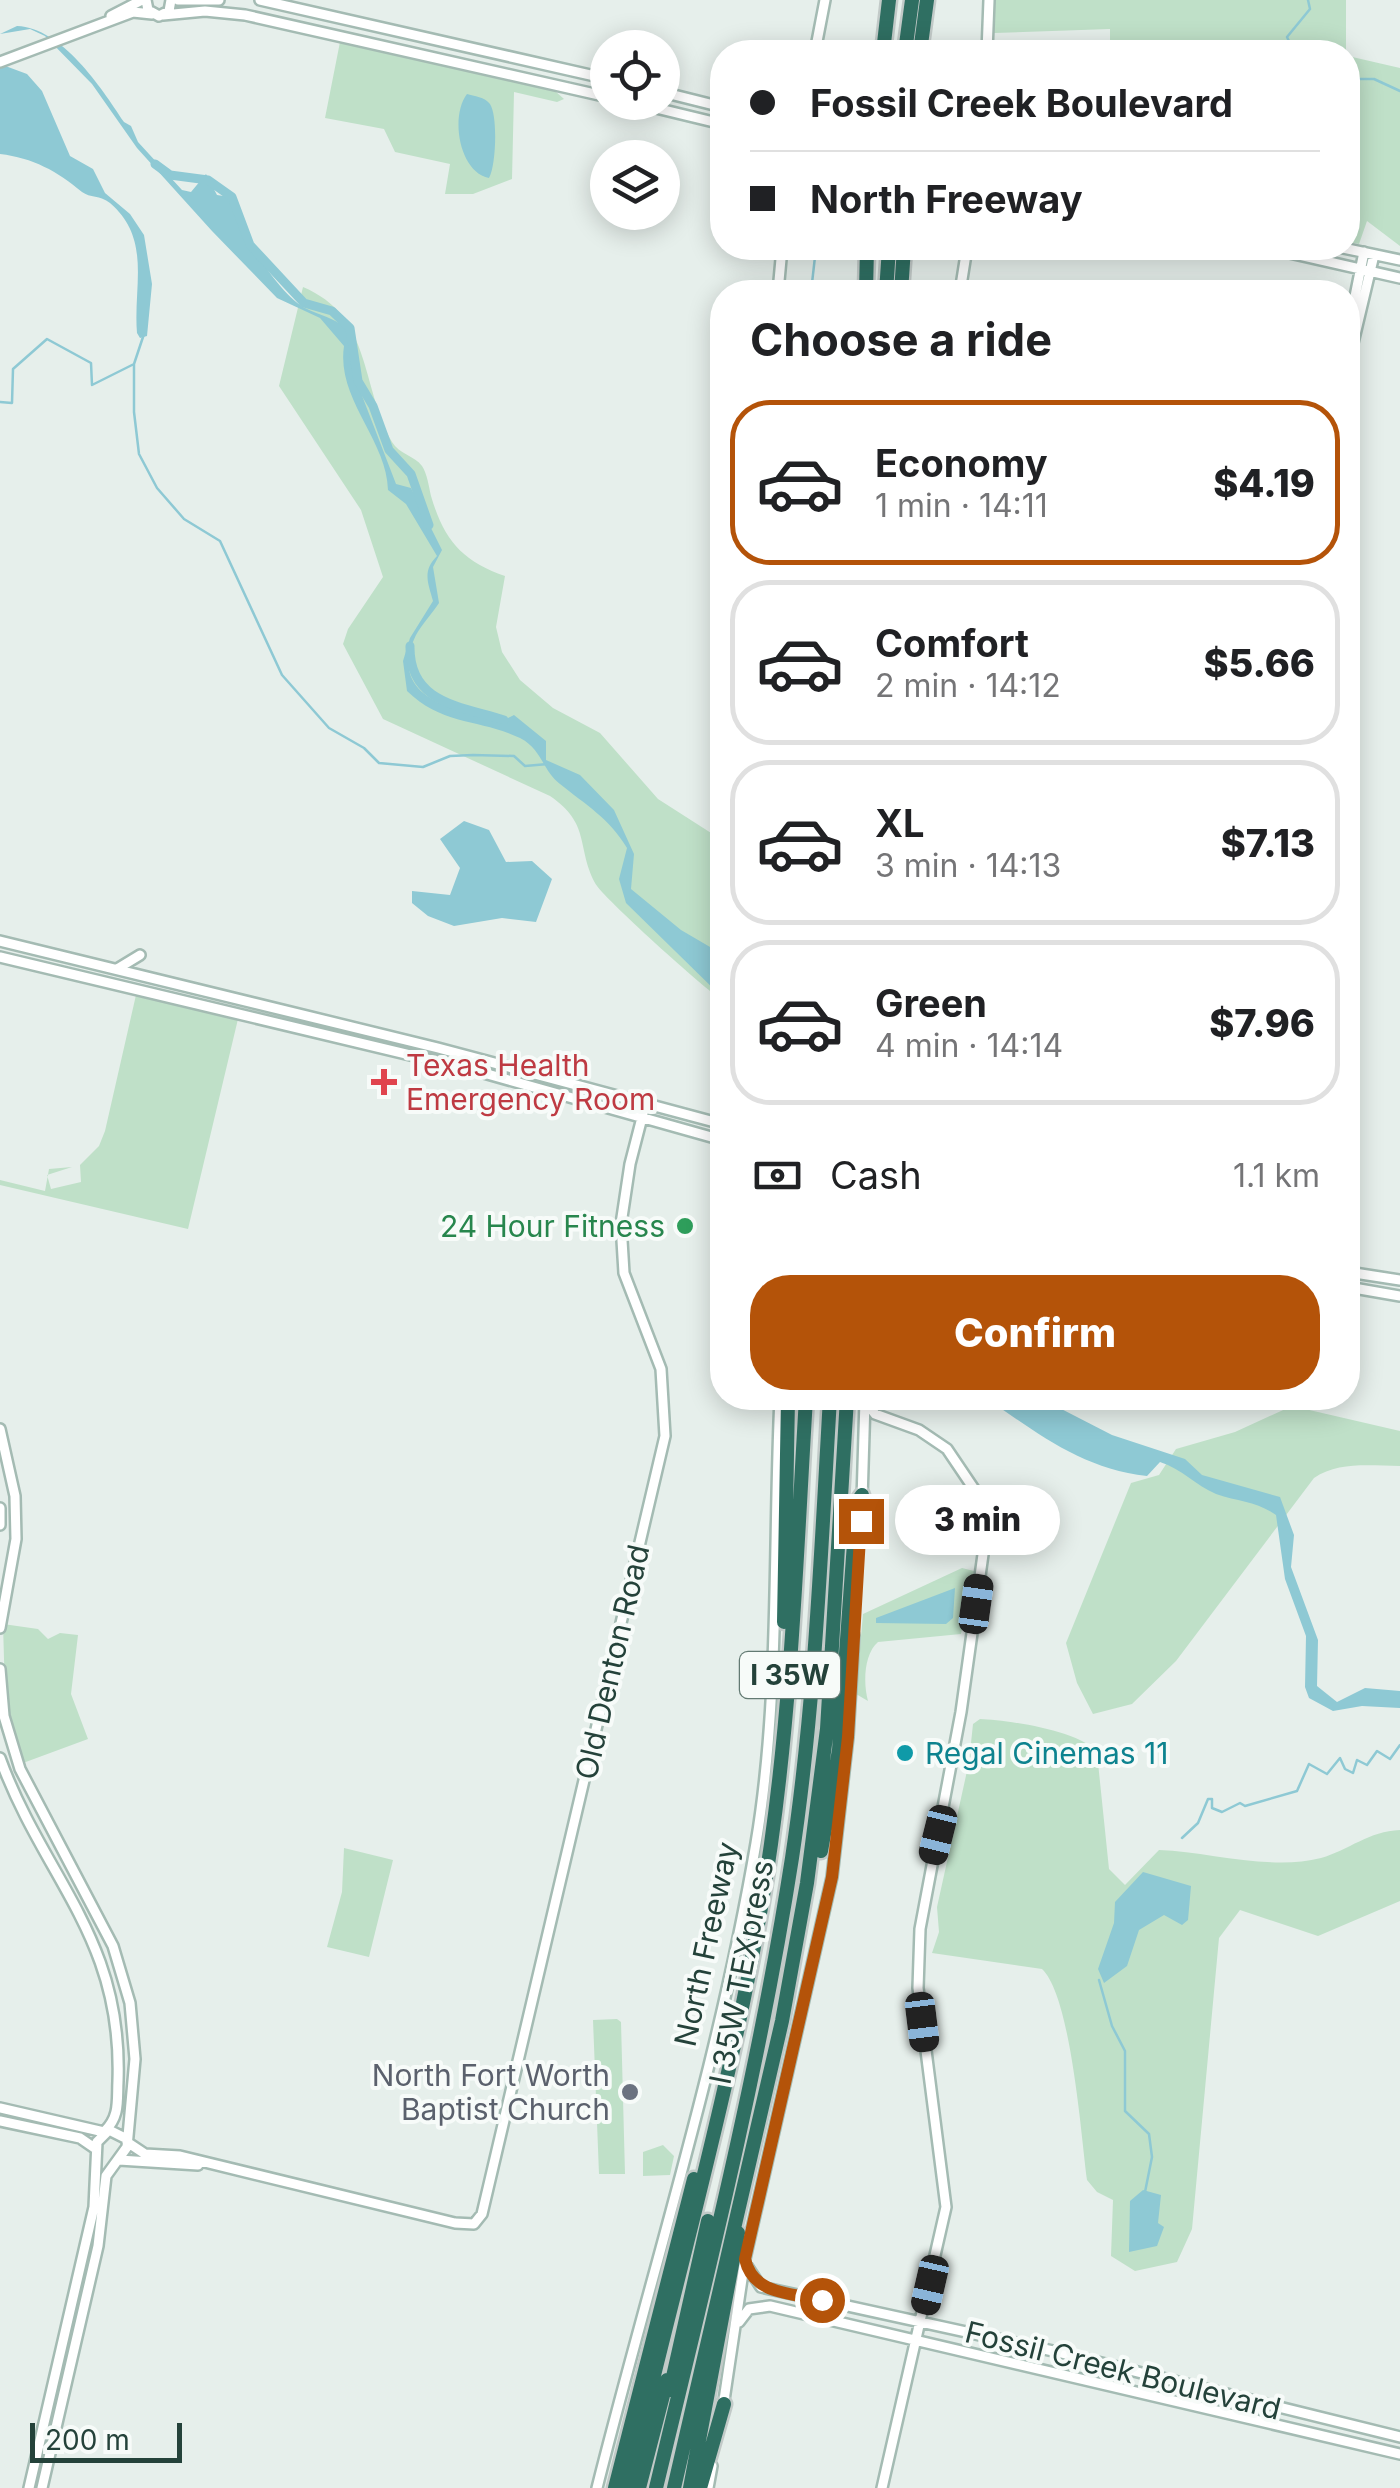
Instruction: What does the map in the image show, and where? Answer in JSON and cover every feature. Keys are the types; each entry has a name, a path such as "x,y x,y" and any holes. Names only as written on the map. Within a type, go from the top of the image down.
{"highway":[{"path":"884,40 889,0"},
{"path":"898,40 903,0"},
{"path":"907,40 912,0"},
{"path":"921,40 926,0"},
{"path":"776,1804 772,1794 781,1698 788,1410"},
{"name":"North Freeway","path":"627,2488 734,2039 776,1804 789,1680 805,1410"},
{"name":"I 35W TEXpress","path":"656,2488 756,2012 784,1856 803,1689 819,1410"},
{"name":"I 35W TEXpress","path":"648,2488 764,2012 792,1858 811,1689 829,1410"},
{"name":"I 35W","path":"761,2106 808,1884 834,1644 846,1410"},
{"path":"827,1440 828,1625 834,1644"},
{"path":"808,1884 817,1870 837,1764 857,1502 862,1495"},
{"path":"615,2488 725,2058 734,2039"},
{"path":"690,2488 763,2118 761,2106"},
{"path":"674,2488 761,2106"},
{"path":"640,2488 686,2340"},
{"path":"664,2488 686,2340"},
{"path":"700,2488 724,2404"}],"main road":[{"path":"70,36 144,0 157,14"},
{"path":"157,14 175,0 219,0"},
{"path":"260,0 590,75"},
{"path":"817,40 825,0"},
{"path":"987,40 989,0"},
{"path":"0,60 133,12 198,11 245,14 590,93"},
{"path":"390,47 394,30"},
{"path":"680,96 710,104"},
{"path":"680,114 710,121"},
{"path":"1360,251 1400,260"},
{"path":"1360,301 1369,253"},
{"path":"1322,260 1400,278"},
{"path":"1336,263 1349,280"},
{"path":"1360,281 1366,270"},
{"path":"0,942 408,1040 710,1121"},
{"path":"116,969 140,955"},
{"path":"0,956 526,1084 710,1137"},
{"path":"132,988 141,975"},
{"path":"246,1015 262,1005"},
{"path":"405,1054 408,1040"},
{"path":"526,1084 530,1071"},
{"name":"Old Denton Road","path":"221,2166 456,2223 478,2221 486,2201 665,1436 661,1369 624,1274 623,1202 646,1102"},
{"path":"1360,1274 1400,1280"},
{"path":"1360,1289 1400,1296"},
{"name":"North Freeway","path":"597,2488 645,2298 684,2168 756,1843 767,1746 780,1410"},
{"path":"708,2488 738,2324 745,2259 832,1877 848,1737 865,1410"},
{"path":"873,1410 888,1420 920,1430 948,1449 976,1492 986,1532 960,1712 920,1929 918,1988 946,2199 882,2488"},
{"path":"863,1431 872,1421 888,1420"},
{"path":"0,1429 16,1496 16,1539 0,1628"},
{"path":"0,1508 0,1525"},
{"path":"0,1669 4,1716 20,1769 99,1916 126,1988 136,2059 127,2140 106,2176 102,2224 74,2354 35,2488"},
{"path":"0,1758 21,1808 85,1919 104,1970 119,2064 116,2116 96,2150 94,2207 60,2350 35,2488"},
{"path":"0,2108 104,2132 127,2140 145,2154 180,2156 221,2166"},
{"path":"0,2121 80,2138 117,2161 221,2166"},
{"name":"Fossil Creek Boulevard","path":"745,2259 751,2278 762,2287 922,2320 1400,2436"},
{"name":"Fossil Creek Boulevard","path":"738,2324 749,2309 762,2305 917,2338 1400,2454"},
{"path":"60,2350 74,2354"},
{"path":"1210,2408 1214,2393"}],"green space":[{"path":"993,0 1346,0 1346,40 1110,40 1110,29 994,33"},
{"path":"340,42 555,91 564,99 557,102 514,92 512,179 473,194 445,194 450,164 395,152 384,129 325,118"},
{"path":"1360,59 1400,68 1400,246 1367,221 1360,241"},
{"path":"303,287 342,315 353,333 392,442 422,466 449,537 466,556 505,576 496,627 502,652 520,680 553,708 600,733 658,799 710,832 710,990 602,892 589,870 577,826 563,806 550,796 383,719 343,644 348,629 383,577 361,510 279,386"},
{"path":"136,995 238,1019 188,1229 0,1185 0,1180 45,1191 48,1177 51,1189 81,1182 80,1165 99,1146"},
{"path":"72,1167 48,1175 49,1169"},
{"path":"1283,1410 1309,1410 1400,1431 1400,1466 1345,1467 1314,1478 1176,1661 1132,1704 1093,1714 1077,1683 1066,1643 1131,1483 1159,1475 1176,1449 1235,1432"},
{"path":"962,1568 974,1571 961,1634 878,1642 866,1669 868,1701 856,1694 863,1614"},
{"path":"3,1624 38,1629 48,1639 60,1633 78,1635 71,1694 88,1739 23,1763 5,1694"},
{"path":"980,1719 1061,1733 1089,1745 1097,1753 1109,1869 1125,1885 1159,1850 1282,1863 1321,1858 1379,1834 1400,1830 1400,1901 1318,1936 1240,1910 1219,1938 1192,2229 1177,2262 1135,2271 1111,2256 1113,2200 1097,2192 1087,2180 1067,2036 1052,1984 1042,1969 932,1953 939,1932 937,1907 969,1762 973,1724"},
{"path":"344,1848 393,1860 369,1957 327,1947 342,1892"},
{"path":"593,2020 621,2022 625,2174 599,2174"},
{"path":"663,2145 674,2156 670,2175 643,2176 643,2152"}],"water":[{"path":"17,26 34,29 65,48 131,126 138,142 182,190 191,192 206,174 217,195 230,197 249,241 283,289 305,308 347,329 356,380 396,484 411,488 442,550 433,567 439,603 416,635 409,657 410,675 432,700 450,707 506,719 514,715 546,741 546,760 580,775 614,810 634,854 631,889 681,930 710,947 710,985 626,903 619,879 627,848 605,820 554,778 533,748 505,732 434,710 407,691 403,661 410,638 433,601 428,572 437,556 406,504 388,490 380,454 347,384 344,346 320,318 277,298 212,231 137,148 92,84 45,36 30,29 0,34"},
{"path":"0,64 27,74 42,91 70,156 93,169 105,193 130,214 144,235 152,284 147,336 140,338 137,333 138,264 131,232 123,217 106,200 85,194 44,167 0,154"},
{"path":"467,94 485,100 493,110 495,141 489,178 471,165 460,142 459,116"},
{"path":"464,821 489,830 506,862 532,861 552,879 536,922 502,918 454,926 428,916 412,903 412,891 450,895 460,868 440,839"},
{"path":"1004,1410 1063,1410 1112,1435 1185,1459 1202,1475 1280,1497 1294,1535 1291,1567 1318,1640 1317,1686 1337,1702 1365,1688 1400,1691 1400,1708 1362,1706 1333,1711 1309,1698 1305,1687 1306,1636 1285,1579 1276,1515 1254,1504 1216,1494 1160,1462 1147,1476 1124,1472 1081,1457"},
{"path":"955,1588 953,1618 946,1624 876,1623 876,1618"},
{"path":"1143,1872 1191,1886 1188,1920 1182,1925 1164,1915 1139,1930 1127,1966 1104,1983 1098,1969 1114,1923 1115,1902"},
{"path":"1143,2190 1161,2195 1158,2223 1164,2227 1157,2246 1129,2252 1130,2201"}],"waterway":[{"path":"1288,40 1310,9 1308,0"},
{"path":"1360,79 1374,79 1400,91"},
{"path":"155,164 170,175 208,180 232,197 250,245 304,303 332,311 350,328 358,381 373,406 389,450 411,474 429,525"},
{"path":"812,280 815,260"},
{"path":"144,334 134,364 139,454 157,488 184,519 220,541 282,675 329,728 364,748 379,763 423,767 450,756 473,755 514,756 525,766 548,764"},
{"path":"0,402 12,403 13,369 47,339 91,363 92,385 134,364"},
{"path":"410,646 412,665 428,691 455,705 504,720"},
{"path":"1182,1838 1198,1823 1208,1799 1212,1799 1212,1808 1222,1812 1240,1803 1245,1806 1297,1791 1309,1764 1327,1774 1340,1758 1345,1769 1353,1773 1357,1760 1367,1765 1377,1751 1390,1759 1400,1745"},
{"path":"1099,1980 1112,2026 1125,2051 1125,2111 1149,2134 1152,2157 1145,2192"}],"place":[{"name":"Texas Health Emergency Room","path":"384,1082"},
{"name":"24 Hour Fitness","path":"685,1226"},
{"name":"Regal Cinemas 11","path":"905,1753"},
{"name":"North Fort Worth Baptist Church","path":"630,2092"}],"route":[{"path":"822,2300 762,2287 751,2278 745,2259 770,2141 792,2067 832,1877 848,1737 861,1521"}]}
